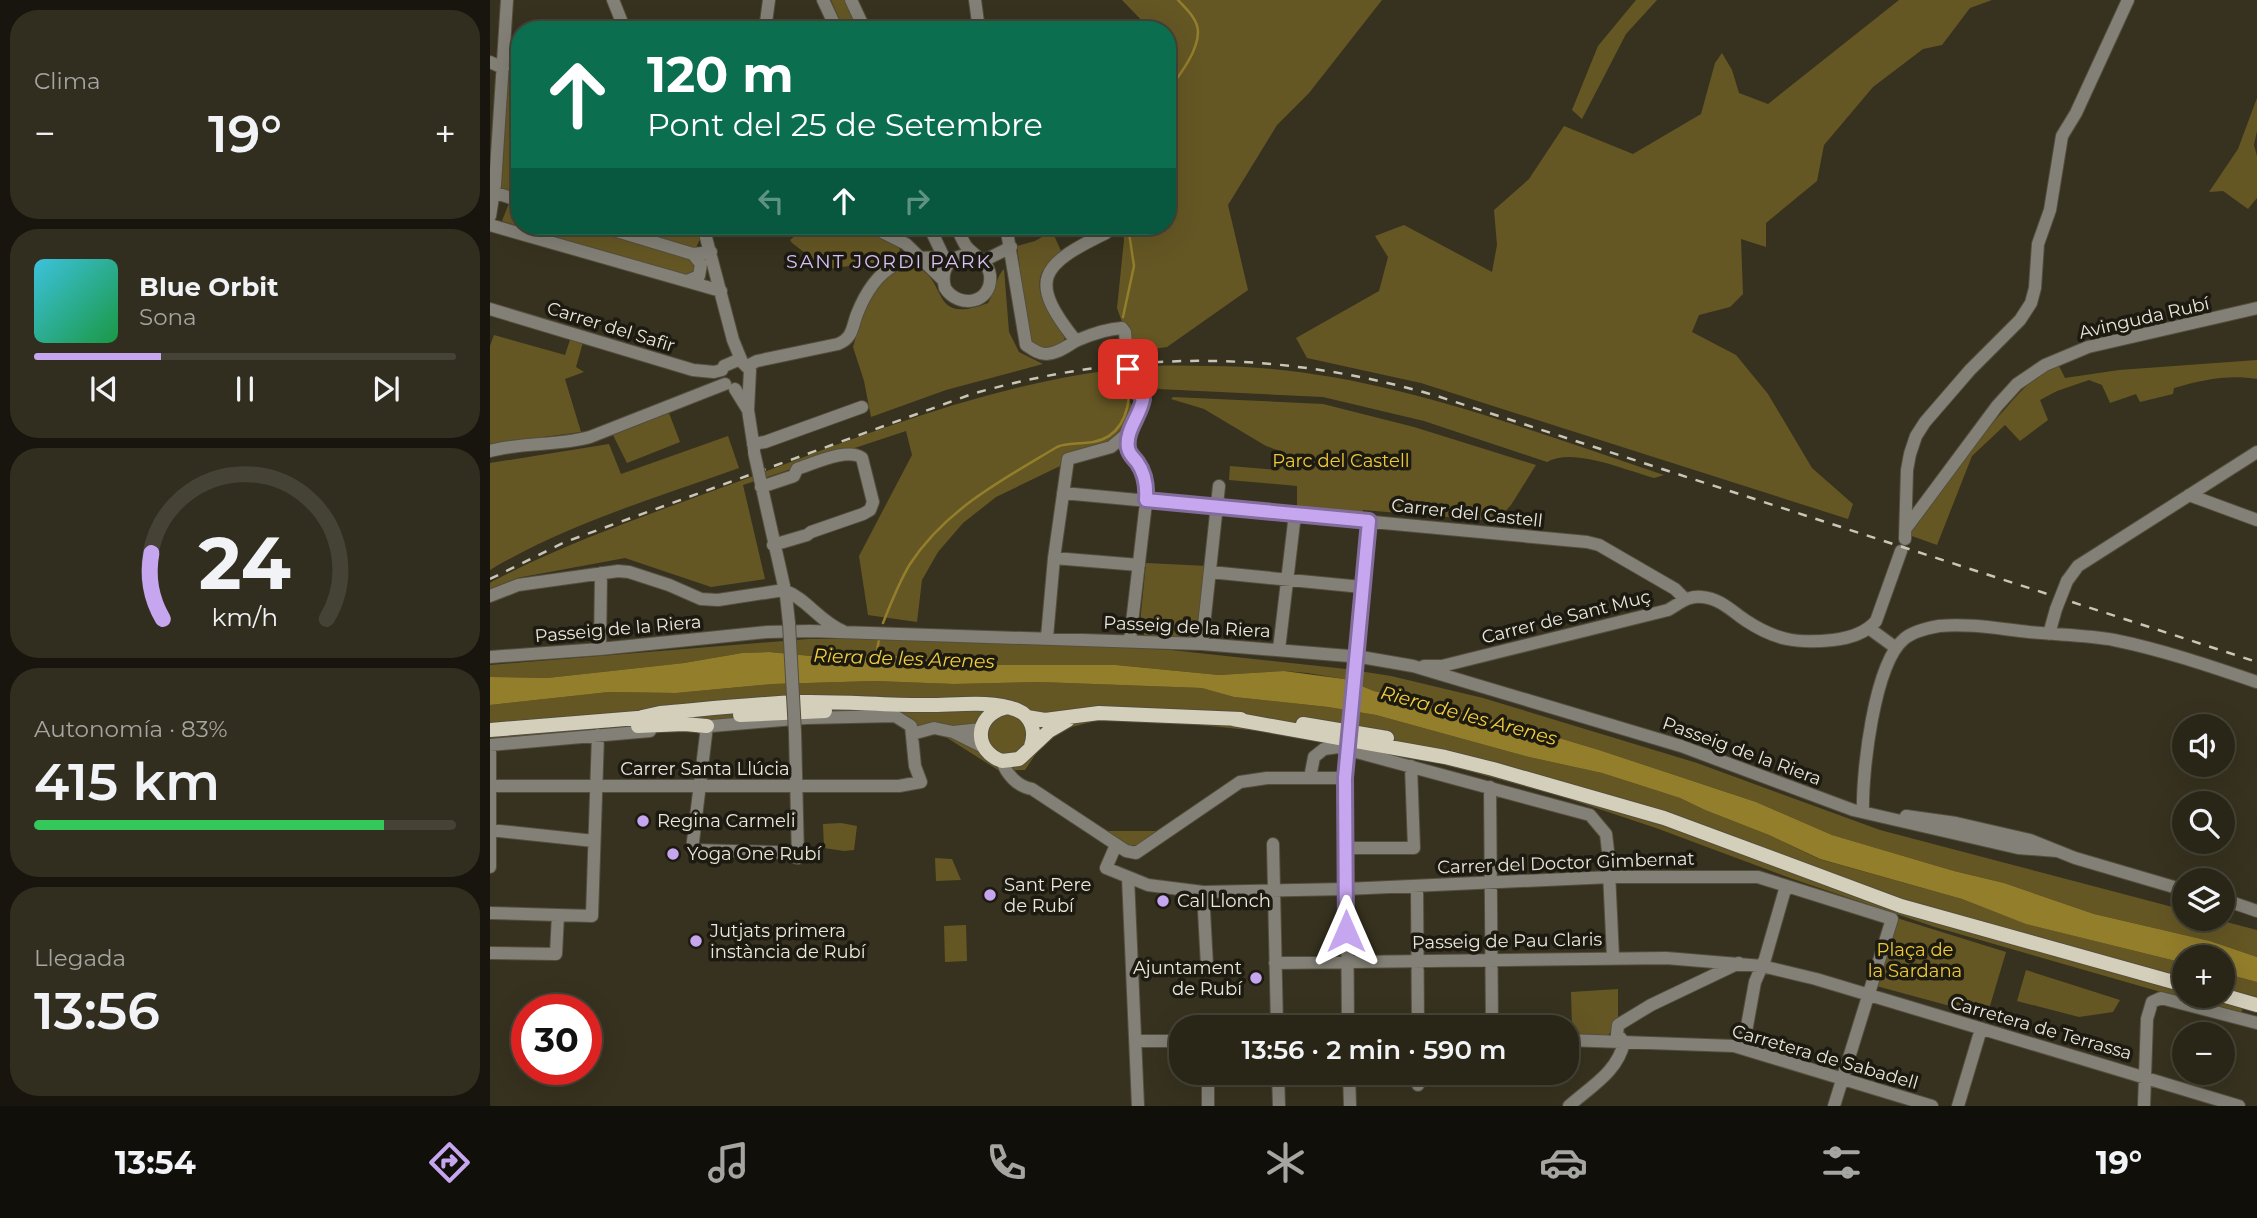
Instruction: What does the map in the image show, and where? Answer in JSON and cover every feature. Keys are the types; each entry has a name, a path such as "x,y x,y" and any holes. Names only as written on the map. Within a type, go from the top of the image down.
{"main road":[{"path":"490,730 642,717 751,715 970,703 1017,710 1027,717 1045,720 1122,713 1333,727 1406,743 1446,757 1664,818 1844,887 2172,982"},
{"path":"947,706 966,712 981,729 983,747 991,757 1002,761 1019,759 1049,731 1079,715"},
{"path":"981,729 990,714 1004,708"},
{"path":"1027,717 1033,731 1031,746"},
{"path":"574,724 707,726"},
{"path":"2235,999 2257,1005"}],"street":[{"path":"490,216 507,0"},
{"path":"613,0 621,21"},
{"path":"766,21 769,0"},
{"path":"823,0 833,21"},
{"path":"851,0 861,21"},
{"path":"975,0 978,21"},
{"path":"1685,599 1699,596 1709,598 1758,628 1785,640 1803,643 1847,639 1870,629 1879,616 1904,539 1907,470 1916,436 1970,370 2020,320 2031,303 2035,288 2038,244 2050,210 2062,136 2076,113 2128,0"},
{"path":"490,62 503,68"},
{"path":"492,192 511,198"},
{"path":"490,225 511,231"},
{"path":"525,235 721,291"},
{"path":"630,235 694,254 711,252"},
{"path":"706,235 733,340 750,376 748,410 789,623 798,858 776,852 691,850 707,726"},
{"path":"888,235 906,244 943,280 949,294 955,299 970,302 987,289 990,275 980,259 965,245 960,235"},
{"path":"934,235 948,260 943,280"},
{"path":"1008,235 1026,345 1046,354 1056,353 1076,341 1108,329 1122,328 1125,332 1125,351 1132,382 1143,399 1141,410 1128,437 1128,450 1138,463 1146,484 1130,640"},
{"path":"1076,341 1051,304 1046,277 1053,267 1075,249 1102,235"},
{"path":"904,260 908,252 906,244"},
{"path":"723,368 733,360 745,364 846,340 853,332 857,315 874,281 887,269 904,260 919,257 948,260 964,254 980,259 1010,247"},
{"path":"687,281 699,276 701,264 694,254"},
{"name":"Avinguda Rubí","path":"1904,539 1997,406 2017,384 2045,365 2088,347 2257,308"},
{"name":"Carrer del Safir","path":"490,309 693,370 714,372 723,368"},
{"path":"733,340 722,377 748,410"},
{"path":"490,451 506,447 572,442 730,387 744,387 749,381"},
{"path":"754,448 862,407"},
{"path":"1047,638 1054,558 1068,459 1098,452 1118,443 1131,428"},
{"path":"1098,452 1118,454 1138,463"},
{"path":"2049,634 2067,581 2078,566 2257,452"},
{"path":"761,483 794,476 797,469 847,453 857,453 862,458 873,502 870,510 863,514 811,532 807,536 773,545"},
{"path":"1202,644 1219,486"},
{"name":"Carrer del Castell","path":"1063,493 1593,543 1675,589 1685,599"},
{"path":"2189,495 2257,520"},
{"path":"1279,649 1295,514"},
{"path":"1348,1015 1345,775 1369,521"},
{"path":"1054,558 1139,565"},
{"path":"490,596 518,585 601,573 629,572 701,599 718,600 784,590 797,595 834,627 846,632"},
{"path":"1210,572 1363,587"},
{"path":"600,649 601,573"},
{"name":"Carrer de Sant Muç","path":"1413,666 1441,666 1668,610 1685,599"},
{"path":"789,623 794,612 811,608"},
{"path":"1857,810 1885,669 1896,648 1906,637 1923,629 1954,625 2112,639 2257,682"},
{"path":"1870,629 1896,648"},
{"name":"Passeig de la Riera","path":"490,657 767,632 846,632 1202,644 1279,649 1355,661 1413,666 1681,746 1857,810 2018,848 2057,851 2172,886"},
{"path":"1452,663 1450,675 1458,680"},
{"path":"490,867 490,748 598,735 806,718 895,716 911,726 912,734 934,728 953,732 983,747"},
{"path":"953,732 981,729"},
{"name":"Carrer Santa Llúcia","path":"490,786 899,786 921,782 915,766 912,734"},
{"path":"490,913 592,916 598,735"},
{"path":"1310,778 1314,757 1324,749 1338,747 1590,815 1606,834 1611,877 1613,957"},
{"path":"1019,759 1020,774 1032,789 1116,845 1136,853 1240,782 1251,779 1345,775"},
{"path":"1002,761 1013,778 1026,788 1032,789"},
{"path":"1346,848 1414,848 1411,766"},
{"path":"1490,787 1492,1015"},
{"path":"490,830 594,841"},
{"path":"1273,844 1277,1015"},
{"name":"Carrer del Doctor Gimbernat","path":"1116,845 1106,868 1148,885 1203,892 1346,889 1611,877 1758,877 1786,886"},
{"path":"1128,877 1138,1106"},
{"path":"1417,886 1418,1015"},
{"path":"1743,1048 1750,1003 1786,886 1892,919 1834,1106"},
{"path":"1203,892 1207,966"},
{"path":"2235,904 2257,911"},
{"path":"490,953 556,954 558,915"},
{"name":"Passeig de Pau Claris","path":"1275,963 1613,957 1739,963"},
{"path":"1569,1106 1614,1067 1624,1042 1617,1034 1618,1025 1651,1005 1739,963"},
{"name":"Carretera de Terrassa","path":"1739,963 1816,979 2239,1106"},
{"path":"2144,1106 2147,1019 2152,1002 2161,998 2257,1023"},
{"path":"1958,1106 1981,1029"},
{"name":"Carretera de Sabadell","path":"1579,1040 1719,1044 1743,1048 1932,1106"},
{"path":"1135,1041 1169,1041"},
{"path":"1208,1085 1209,1106"},
{"path":"1278,1085 1279,1106"},
{"path":"1349,1085 1350,1106"}],"green space":[{"path":"831,0 847,0 856,21 840,21"},
{"path":"1122,0 1382,0 1309,93 1277,125 1228,205 1248,290 1167,347 1133,352 1117,308 1123,235 1176,235 1176,21 1142,21"},
{"path":"1636,0 1657,0 1626,34 1582,119 1572,110 1598,46"},
{"path":"1899,0 1992,0 1970,8 1942,45 1923,49 1873,87 1824,145 1817,181 1766,223 1766,247 1741,239 1743,294 1730,307 1699,315 1692,332 1736,355 1768,394 1812,468 1853,504 1848,519 1421,383 1307,358 1296,338 1379,291 1388,257 1375,236 1404,225 1492,272 1497,245 1494,210 1529,179 1564,126 1633,154 1701,114 1715,63 1722,53 1732,70 1739,93 1768,104"},
{"path":"511,58 511,198 495,193"},
{"path":"2257,98 2257,131 2254,145 2257,156 2257,198 2248,209 2223,191 2209,192 2238,149"},
{"path":"509,203 511,204 511,224 502,221"},
{"path":"548,235 616,235 681,254 698,264 695,272 683,276"},
{"path":"631,235 700,235 693,254"},
{"path":"796,235 876,235 900,250 898,257 890,261 826,269 790,240"},
{"path":"1045,235 1054,235 1062,253 1044,269 1040,280 1042,298 1065,338 1057,347 1040,347 1028,334 1017,246"},
{"path":"912,266 924,271 932,279 941,297 955,309 969,309 988,303 1004,269 1009,332 1019,352 1043,364 946,390 871,417 864,381 853,347 864,309 872,294 886,277 900,268"},
{"path":"494,335 565,355 571,337 583,342 576,367 584,372 565,379 581,432 490,444 490,346"},
{"path":"2257,360 2257,379 2236,377 2205,380 2174,388 2173,394 2140,402 2136,394 2110,403 2102,385 2089,380 2057,391 2040,400 2048,420 2020,441 2005,425 1972,456 1937,545 1909,535 1912,525 1986,431 2025,388 2049,370 2059,366 2065,378 2119,370"},
{"path":"1156,366 1268,369 1326,376 1383,388 1497,419 1664,475 1654,478 1585,458 1558,458 1547,462 1424,421 1323,397 1158,389"},
{"path":"1105,371 1114,378 1137,413 1112,441 996,497 963,523 938,552 922,580 917,622 868,615 859,556 912,455 906,431 743,485 765,579 711,587 625,558 517,578 490,589 490,583 493,581 584,540 874,431 1011,389"},
{"name":"Parc del Castell","path":"1171,399 1323,404 1414,427 1536,465 1511,505 1496,521 1363,510 1361,514 1297,507 1297,486 1229,480 1230,466 1278,470 1283,465 1286,453 1266,446 1204,409"},
{"path":"669,413 680,442 627,463 613,435"},
{"path":"728,436 739,468 580,525 490,570 490,463 609,444 621,474"},
{"path":"1146,563 1207,566 1200,637 1145,637 1140,623"},
{"path":"808,639 948,639 1171,650 1391,676 1483,698 1697,763 1880,830 2172,907 2172,931 2235,931 2235,924 2257,930 2257,957 2235,950 2235,945 2222,945 2094,914 2004,883 1832,835 1756,802 1599,750 1516,725 1374,691 1344,679 1284,671 1219,675 1116,665 957,665 906,656 811,656 769,652 742,653 684,663 547,678 490,677 490,665"},
{"path":"875,681 954,684 1040,682 1203,688 1234,697 1376,715 1529,757 1602,773 1680,798 1819,859 1962,899 2027,924 2172,960 2172,995 1935,927 1560,796 1428,760 1268,732 1191,724 1099,720 1060,730 1043,743 1025,770 998,770 941,734 899,715 490,740 490,705 609,692 676,693 773,684"},
{"path":"823,824 857,826 854,850 824,848"},
{"path":"1106,831 1161,831 1138,844 1128,845"},
{"path":"935,858 952,859 961,880 936,881"},
{"name":"Plaça de la Sardana","path":"1887,915 2006,952 1987,1016 1869,984"},
{"path":"966,925 967,961 945,962 944,926"},
{"path":"2026,970 2120,1000 2113,1012 2079,1017 2017,1001"},
{"path":"2235,976 2257,982 2257,1000 2252,996 2255,996 2246,994 2241,1015 2217,1008 2235,1008"},
{"path":"1618,989 1618,1021 1607,1037 1584,1037 1579,1033 1579,1015 1572,1015 1571,992"}],"water":[{"name":"Riera de les Arenes","path":"742,653 906,656 957,665 1116,665 1219,675 1284,671 1344,679 1374,691 1516,725 1599,750 1756,802 1832,835 2004,883 2094,914 2222,945 2172,945 2172,960 2026,924 1962,899 1820,859 1680,798 1602,773 1529,757 1376,715 1234,697 1202,688 1040,682 954,684 875,681 773,684 676,693 609,692 490,705 490,677 547,678 684,663"},
{"path":"2235,950 2257,957 2257,982 2235,976"}],"waterway":[{"path":"1176,79 1195,48 1198,32 1191,14 1178,0"},
{"path":"1123,317 1134,266 1129,235"},
{"path":"883,623 910,564 940,527 976,497 1057,447 1094,442 1110,435 1121,423 1129,397"},
{"name":"Riera de les Arenes","path":"876,657 879,639"}],"railway":[{"path":"490,579 565,542 972,394 1031,379 1089,369 1147,363 1262,363 1320,370 1437,396 2257,662"}],"place":[{"name":"Regina Carmeli","path":"643,821"},
{"name":"Yoga One Rubí","path":"673,854"},
{"name":"Sant Pere de Rubí","path":"990,895"},
{"name":"Cal Llonch","path":"1163,901"},
{"name":"Jutjats primera instància de Rubí","path":"696,941"},
{"name":"Ajuntament de Rubí","path":"1256,978"}],"district":[{"name":"SANT JORDI PARK","path":"889,261"}],"route":[{"path":"1128,369 1132,382 1143,399 1127,443 1130,455 1143,473 1146,500 1369,521 1345,778 1346,931"}]}
